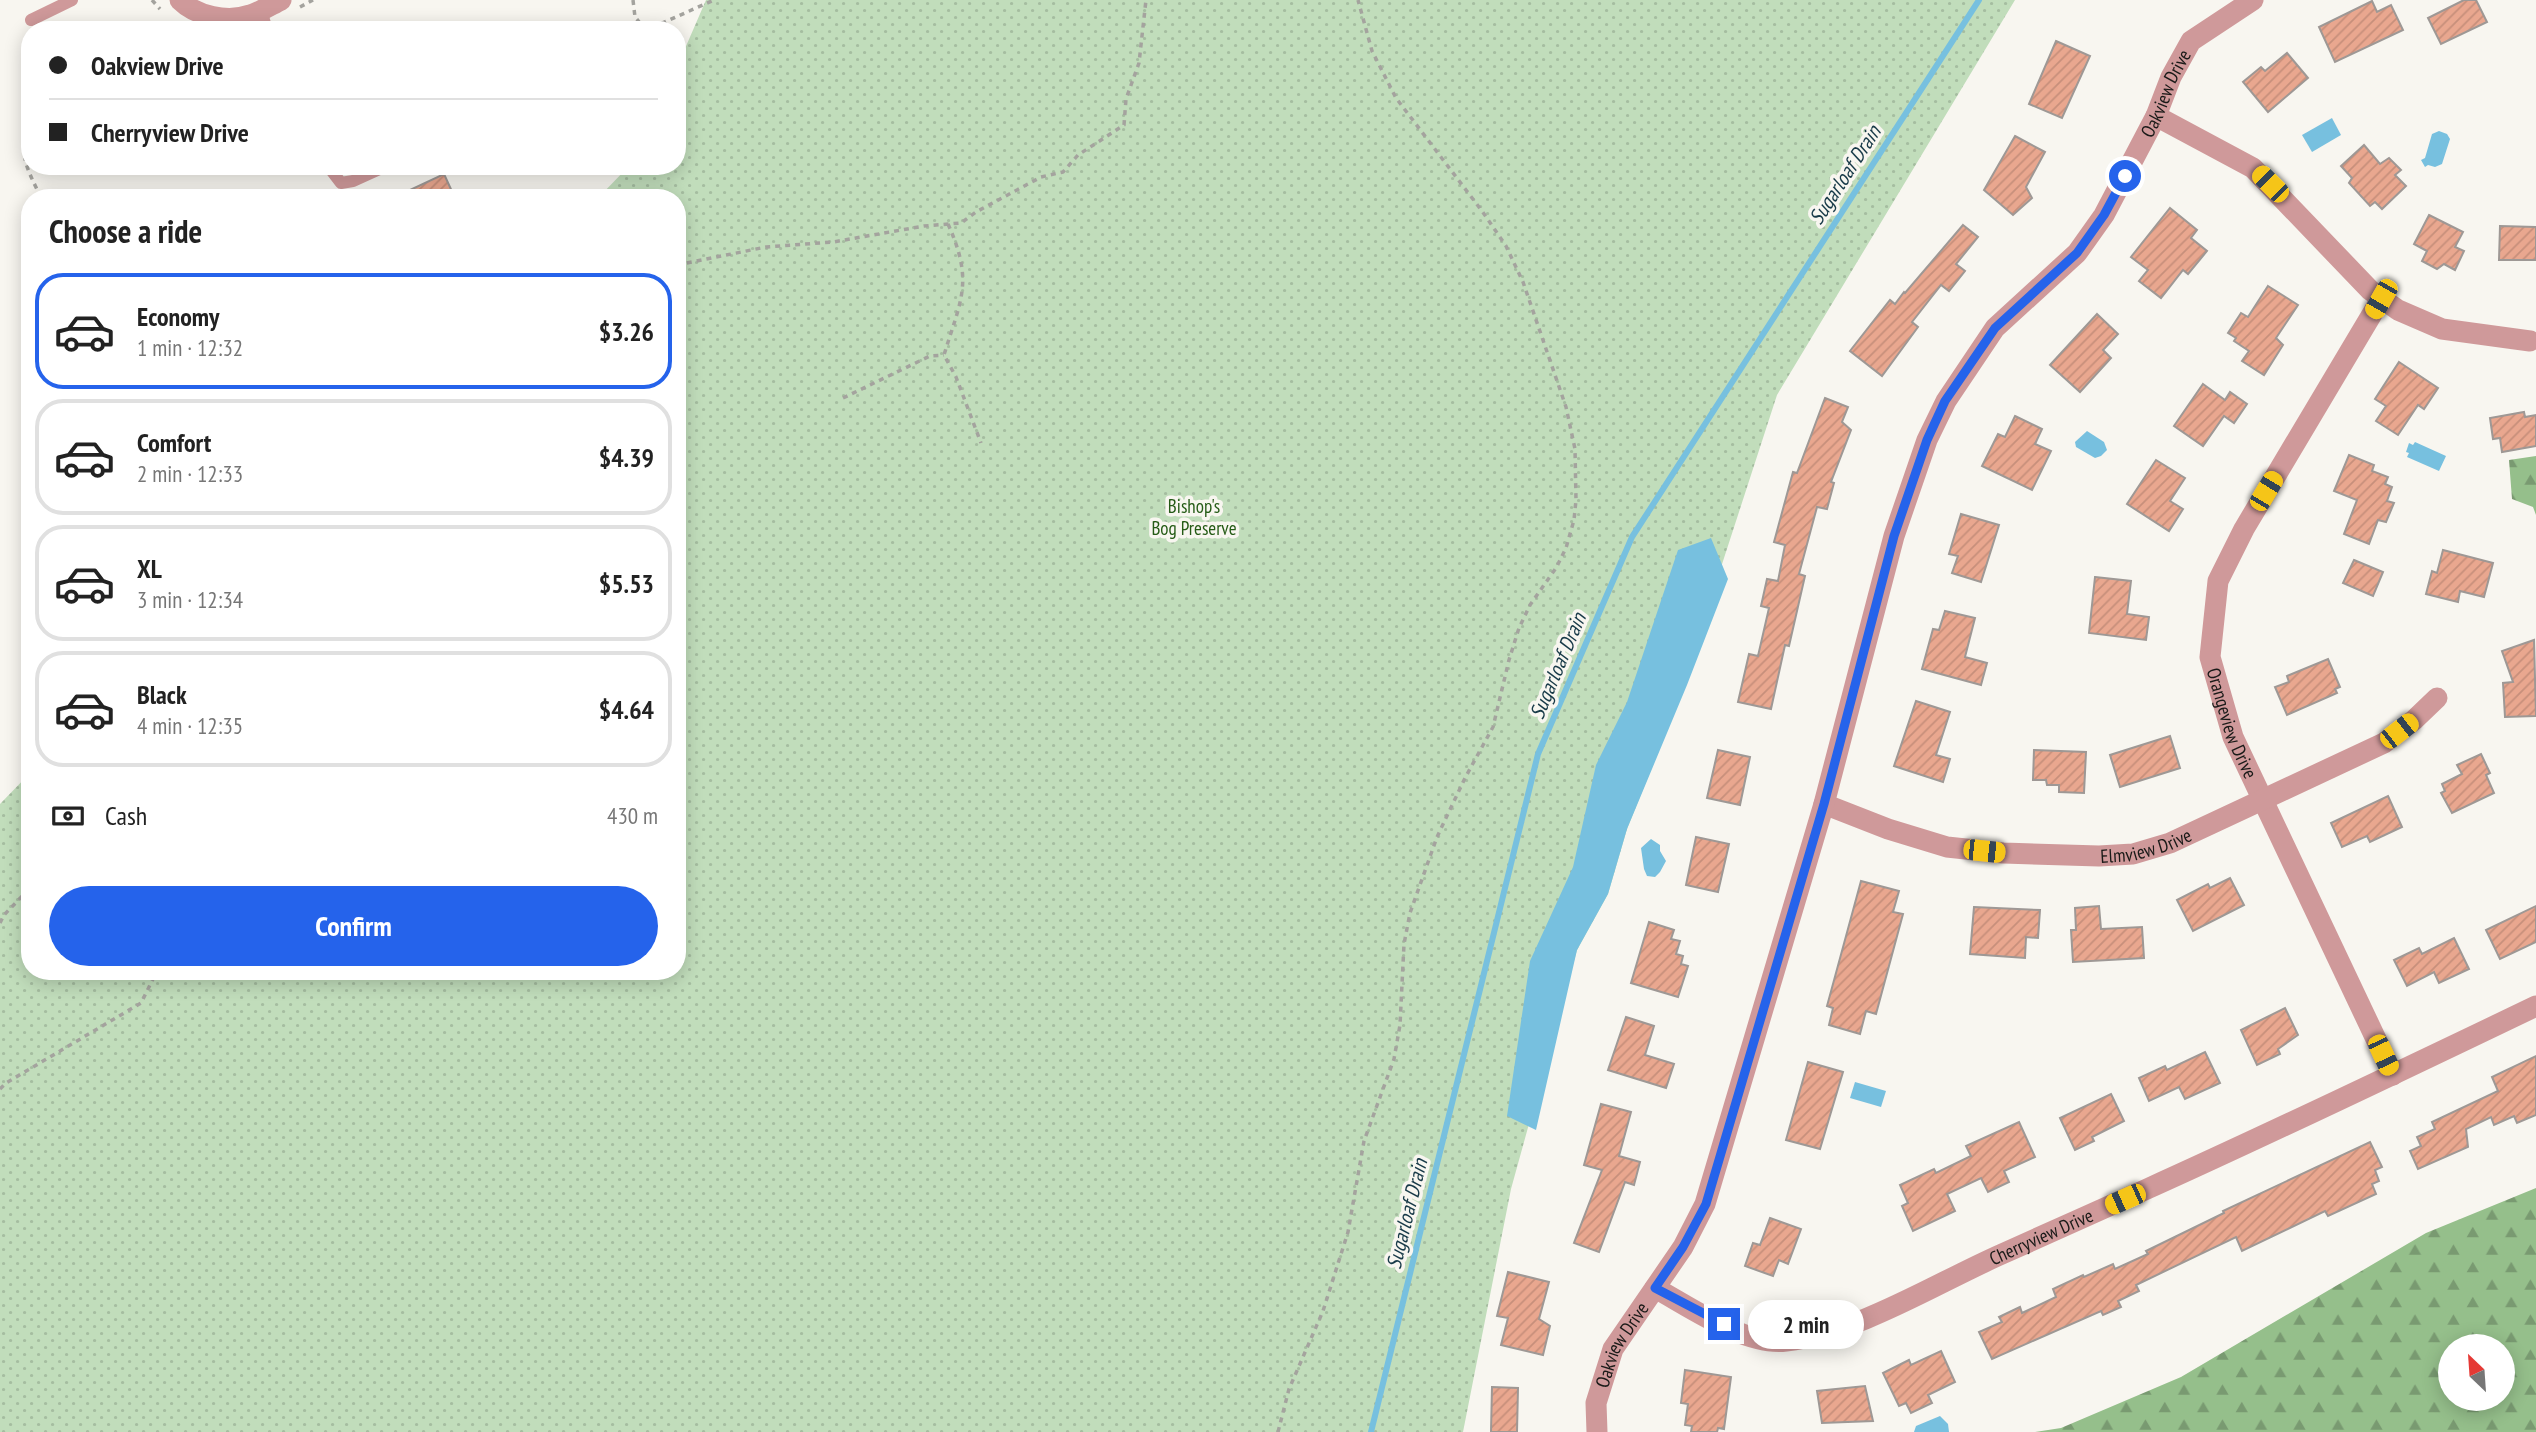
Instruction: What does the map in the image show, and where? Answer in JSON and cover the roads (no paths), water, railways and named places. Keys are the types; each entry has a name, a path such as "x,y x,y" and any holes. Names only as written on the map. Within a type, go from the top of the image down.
{"street":[{"path":"180,0 193,11 211,16 232,18 270,13"},
{"name":"Oakview Drive","path":"1597,1432 1596,1404 1614,1349 1683,1247 1706,1204 1824,804 1894,536 1919,462 1945,401 1995,328 2077,253 2104,215 2156,116 2171,77 2191,41 2253,0"},
{"path":"2156,116 2253,168 2381,299 2398,310 2442,329 2530,341"},
{"name":"Orangeview Drive","path":"2381,299 2244,529 2218,581 2210,657 2233,737 2393,1075"},
{"name":"Elmview Drive","path":"1824,804 1888,829 1947,847 2003,853 2099,856 2133,854 2170,843 2384,743 2437,698"},
{"name":"Cherryview Drive","path":"1655,1288 1742,1334 1764,1340 1784,1341 1828,1332 1871,1316 2393,1075 2536,1006"}],"lane":[{"path":"31,20 72,0"},
{"path":"335,175 341,183 366,175"}],"water":[{"path":"2332,118 2341,135 2312,152 2302,135"},
{"path":"2439,131 2447,134 2450,139 2442,164 2425,167 2421,160 2425,158 2432,134"},
{"path":"2087,431 2104,442 2107,450 2101,456 2095,458 2076,447 2075,442"},
{"path":"2415,442 2446,456 2439,471 2407,457 2409,443 2413,445"},
{"path":"1711,538 1728,579 1627,829 1608,894 1577,950 1536,1130 1507,1116 1530,961 1573,867 1596,765 1627,702 1678,550"},
{"path":"1651,839 1660,845 1660,851 1666,861 1655,877 1647,876 1641,848"},
{"path":"1855,1082 1886,1091 1881,1107 1850,1098"},
{"path":"1940,1416 1948,1424 1949,1432 1914,1432 1916,1426"}],"waterway":[{"name":"Sugarloaf Drain","path":"1371,1432 1538,754 1632,537 1979,0"}],"park label":[{"name":"Bishop's Bog Preserve","path":"1194,517"}]}
